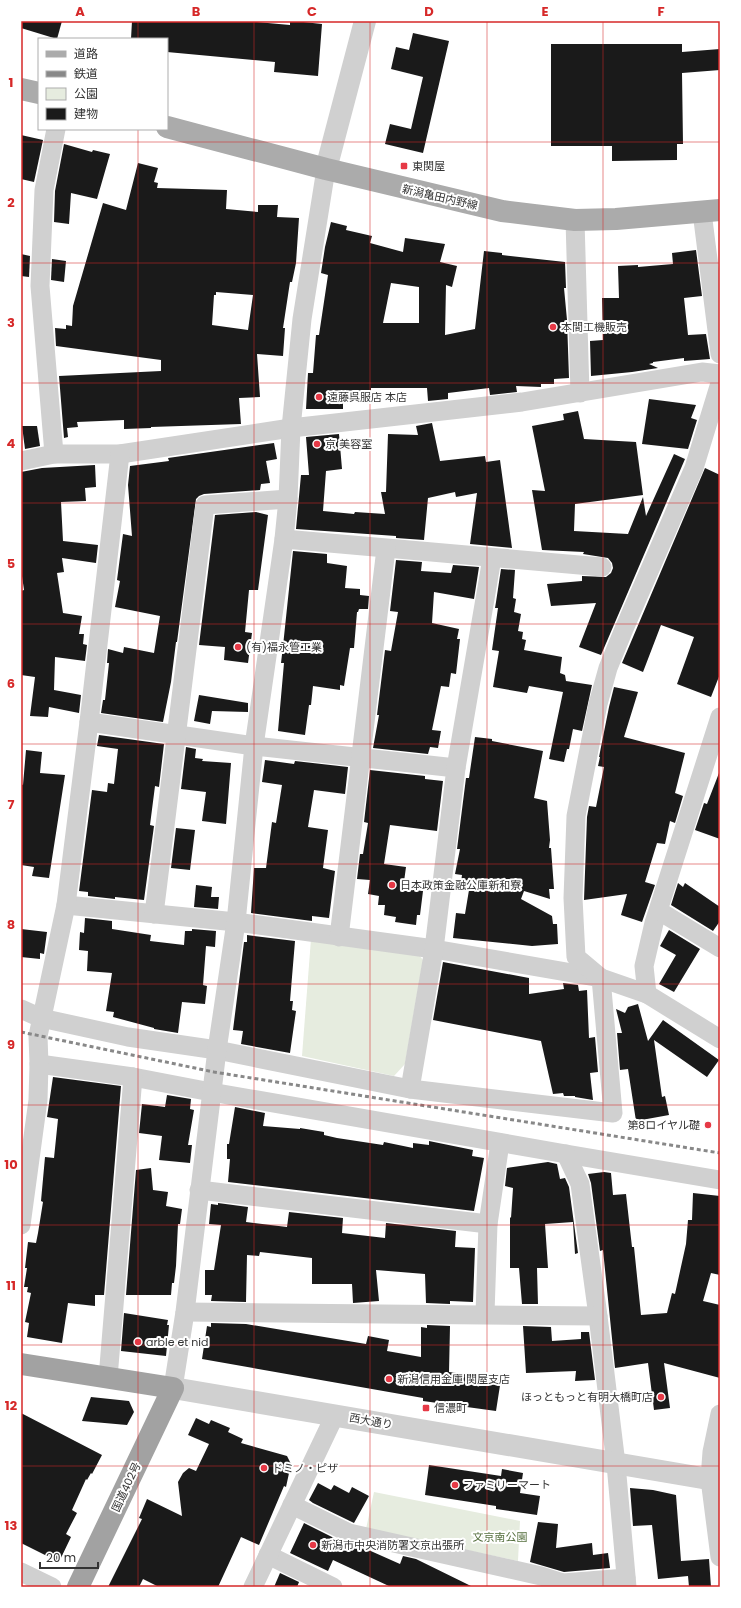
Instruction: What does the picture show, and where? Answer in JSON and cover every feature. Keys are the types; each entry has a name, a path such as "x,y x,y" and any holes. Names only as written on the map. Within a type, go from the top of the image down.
{"highway":[{"name":"西大通り","path":"21,1364 173,1388"},
{"name":"国道402号","path":"78,1587 173,1388"}],"main road":[{"path":"21,89 38,93"},
{"name":"新潟亀田内野線","path":"168,127 326,169 502,211 575,220 616,219 711,211"}],"street":[{"path":"173,1388 185,1312 216,1050 236,922 254,746 284,539 288,499 291,428 302,319 326,169 365,21"},
{"path":"54,454 40,286 44,190 56,130"},
{"path":"711,211 720,354"},
{"path":"575,220 580,393"},
{"path":"21,461 54,454 120,454 291,428 522,402 702,372 720,374"},
{"path":"21,1009 41,1018 128,1037 216,1050 410,1089 613,1113 601,978 576,957 573,898 576,816 598,704 608,668 694,468 720,383"},
{"path":"21,1225 29,1102 39,1064 38,1036 41,1018 66,905 120,454"},
{"path":"154,914 205,505 288,499"},
{"path":"284,539 602,567"},
{"path":"339,936 386,549"},
{"path":"410,1089 434,950 456,768 492,558"},
{"path":"647,994 644,966 654,923 720,717"},
{"path":"89,722 254,746 456,768"},
{"path":"66,905 236,922 339,936 434,950 601,978 647,994 720,1039"},
{"path":"659,911 720,948"},
{"path":"39,1064 133,1077 500,1143 720,1180"},
{"path":"108,1378 133,1077"},
{"path":"485,1314 488,1224 500,1143"},
{"path":"292,1505 349,1533 539,1582 626,1582 616,1464 580,1184 566,1154"},
{"path":"199,1190 488,1224"},
{"path":"185,1312 598,1316"},
{"name":"西大通り","path":"173,1388 715,1480"},
{"path":"720,1414 712,1452 720,1557"},
{"path":"253,1587 335,1415"},
{"path":"268,1555 334,1587"},
{"path":"21,1572 52,1587"}],"green space":[{"path":"311,939 419,955 423,960 405,1064 394,1076 302,1056"},
{"name":"文京南公園","path":"374,1492 520,1521 518,1561 366,1529"}],"building":[{"path":"21,21 62,21 57,38 21,28"},
{"path":"132,21 247,21 290,25 290,21 294,21 322,24 318,76 274,72 275,62 168,52 168,38 131,38"},
{"path":"413,33 449,41 423,153 385,144 390,124 411,129 423,77 391,69 396,47 409,50"},
{"path":"551,44 682,44 682,52 720,49 720,70 682,73 683,144 677,144 677,160 612,161 612,146 551,146"},
{"path":"21,135 43,140 34,182 21,179"},
{"path":"64,144 92,152 93,150 110,154 97,199 71,193 69,224 54,222 55,191"},
{"path":"138,163 158,168 154,182 158,183 157,188 227,190 226,209 258,212 258,205 278,205 277,217 299,218 296,263 292,282 290,282 283,328 285,328 283,356 257,354 260,397 239,398 241,424 124,429 124,420 77,422 78,427 67,428 68,437 64,438 59,376 161,371 161,360 56,346 55,328 66,329 66,325 72,326 73,306 103,203 126,210","holes":["216,292 253,295 248,330 212,325 214,295 216,295"]},
{"path":"331,222 347,226 346,230 372,236 370,243 403,252 405,238 445,244 440,262 457,266 452,287 446,285 445,335 475,329 484,251 502,253 502,255 565,262 566,288 564,288 567,320 569,378 554,379 554,384 541,384 541,387 516,386 517,392 490,395 489,388 448,393 448,399 428,401 427,388 371,388 371,396 343,398 343,409 306,409 308,373 313,373 316,335 319,335 328,275 321,273","holes":["391,283 419,287 419,323 383,323"]},
{"path":"696,250 702,296 684,298 688,335 706,334 710,359 684,361 684,358 653,362 649,364 658,368 591,376 590,341 603,340 602,298 619,298 618,266 638,265 638,267 673,264 672,253"},
{"path":"21,254 30,256 29,277 21,276"},
{"path":"52,259 66,261 64,282 51,280"},
{"path":"649,399 696,405 691,418 697,420 688,449 642,444"},
{"path":"578,411 584,439 636,442 643,495 575,504 574,531 628,534 643,497 646,516 674,454 685,459 601,655 579,647 596,603 551,606 547,584 582,581 582,576 606,577 611,573 613,568 612,563 608,558 583,554 584,552 542,550 532,490 545,491 532,426 564,420 563,414"},
{"path":"432,423 440,461 485,456 486,462 500,460 512,548 470,544 477,493 456,497 455,492 428,498 424,540 396,538 396,536 296,529 301,475 309,475 306,437 339,434 342,469 326,471 323,511 354,514 355,512 385,514 381,492 386,492 388,434 418,435 416,426"},
{"path":"22,426 37,426 40,446 25,449"},
{"path":"274,443 277,459 266,461 270,483 261,484 260,490 204,494 196,499 177,642 163,722 101,713 103,700 105,700 109,663 107,663 108,649 123,653 124,647 154,653 160,616 115,607 120,581 117,580 123,534 132,536 128,485 130,466 169,461 168,458"},
{"path":"95,465 96,487 85,488 86,501 61,502 63,541 98,545 96,563 62,558 64,572 57,573 63,613 82,616 79,634 84,634 83,644 87,645 85,661 55,657 54,690 81,695 79,713 49,707 48,717 30,716 35,677 21,675 21,591 24,590 21,569 21,472 42,468"},
{"path":"705,468 720,475 720,674 711,697 677,684 694,637 661,625 643,672 622,663"},
{"path":"256,512 268,515 258,590 249,590 245,632 252,633 248,663 224,660 225,647 199,645 215,515"},
{"path":"293,551 327,554 327,563 347,566 345,588 360,589 360,595 369,596 368,609 359,609 357,612 354,648 350,648 344,686 340,685 340,690 313,686 305,735 278,731 284,663 281,663"},
{"path":"396,560 422,562 421,571 451,573 453,565 479,567 474,599 434,592 432,623 459,629 457,639 460,639 456,674 451,673 449,687 441,686 432,730 441,731 438,748 430,747 428,754 373,748 379,715 377,715 385,650 391,651 398,612 390,611"},
{"path":"501,569 515,570 513,598 516,599 514,612 521,614 518,631 523,632 522,639 526,640 524,650 562,657 560,673 565,675 566,681 592,685 582,731 573,729 569,749 567,749 564,762 549,759 563,692 529,686 527,693 493,687 499,651 492,650 498,608 495,608"},
{"path":"614,687 638,692 624,737 685,753 675,793 683,796 675,823 670,821 665,844 657,843 645,882 655,885 642,922 621,915 627,894 584,900 587,817 589,806 596,807 604,767 598,766 599,757"},
{"path":"199,695 248,703 248,712 212,711 210,724 194,721"},
{"path":"99,735 164,744 159,787 155,786 150,825 154,826 144,900 88,896 88,892 79,891 92,790 107,792 108,783 114,784 118,749 97,746"},
{"path":"475,737 492,739 492,741 543,751 534,798 547,801 550,840 549,848 551,848 554,889 549,889 550,899 524,891 521,899 552,916 553,924 557,924 558,944 532,946 453,938 456,913 465,914 470,884 461,882 462,875 455,874 460,849 457,849 466,778 469,778"},
{"path":"186,747 196,749 195,758 203,759 202,761 231,763 226,824 202,821 206,792 181,789"},
{"path":"26,750 42,752 40,773 65,775 49,878 32,876 34,867 21,865 21,784 23,785"},
{"path":"265,760 294,764 295,761 348,767 345,794 314,790 308,827 328,830 323,868 335,871 329,918 312,916 312,921 251,913 254,868 266,868 272,822 276,823 282,785 262,782"},
{"path":"370,770 425,776 425,779 443,781 437,831 390,825 384,864 406,867 403,889 423,891 420,915 417,915 416,925 395,922 396,917 384,915 385,905 378,905 379,896 368,894 370,880 357,879 360,854 363,854 368,823 364,822"},
{"path":"719,773 720,839 695,830 704,803 707,804"},
{"path":"176,828 195,830 190,870 171,868"},
{"path":"678,883 683,887 685,883 720,907 720,921 713,931 671,905"},
{"path":"196,885 212,887 211,897 219,897 218,909 194,907"},
{"path":"85,918 112,921 112,929 151,935 150,941 184,945 185,931 192,931 192,929 216,931 215,947 206,946 203,985 207,986 205,1004 182,1002 178,1033 154,1029 113,1017 114,1012 106,1011 112,973 87,971 88,951 79,950 80,932 84,933"},
{"path":"21,929 47,932 44,954 40,953 40,959 21,957"},
{"path":"669,930 700,949 674,992 659,984 676,955 660,946"},
{"path":"247,935 295,941 290,1001 293,1001 292,1010 296,1011 290,1053 241,1044 243,1031 233,1030 244,942 247,942"},
{"path":"443,962 529,978 529,994 564,989 563,983 578,985 579,991 587,990 589,1038 595,1037 598,1072 590,1073 593,1100 575,1096 564,1096 563,1093 553,1094 541,1041 433,1020"},
{"path":"638,1004 648,1041 663,1020 719,1060 707,1077 654,1040 662,1097 665,1096 669,1115 636,1121 628,1069 620,1070 617,1033 622,1033 616,1009 625,1013 628,1007"},
{"path":"53,1077 121,1086 104,1295 95,1295 95,1306 68,1303 62,1343 27,1337 29,1323 25,1322 31,1293 27,1292 28,1287 24,1287 27,1268 25,1268 28,1242 36,1243 38,1233 43,1202 41,1201 45,1157 54,1158 58,1119 47,1117"},
{"path":"167,1095 191,1099 190,1109 194,1110 188,1145 192,1145 190,1163 159,1160 162,1136 139,1133 142,1104 165,1107"},
{"path":"235,1107 265,1113 263,1126 300,1128 324,1132 324,1135 337,1138 383,1145 384,1142 413,1148 413,1143 429,1145 429,1141 473,1150 472,1156 484,1158 474,1211 228,1182 230,1159 227,1159 227,1144 229,1144"},
{"path":"548,1162 557,1164 560,1179 565,1178 569,1187 578,1253 575,1254 573,1222 545,1224 548,1268 537,1268 538,1304 522,1304 519,1268 510,1268 510,1217 511,1218 513,1188 505,1186 507,1168"},
{"path":"151,1168 153,1190 168,1192 166,1206 182,1209 180,1224 178,1224 174,1283 172,1283 171,1295 126,1295 136,1170"},
{"path":"604,1172 611,1173 613,1195 626,1194 632,1247 634,1247 641,1315 667,1313 672,1293 675,1294 686,1244 688,1220 692,1220 693,1193 720,1196 720,1275 711,1273 703,1301 720,1305 720,1378 664,1363 670,1408 654,1410 648,1363 615,1368 603,1250 600,1251 591,1183 588,1174"},
{"path":"218,1203 248,1207 246,1222 287,1227 289,1212 343,1218 342,1233 385,1238 386,1223 456,1231 455,1247 475,1248 473,1302 450,1301 450,1304 426,1303 425,1274 376,1270 379,1301 353,1303 352,1284 312,1284 312,1258 260,1252 259,1256 247,1255 246,1302 211,1301 212,1295 205,1295 205,1270 214,1270 221,1225 209,1224 211,1204 218,1205"},
{"path":"124,1313 168,1320 167,1325 169,1325 166,1356 121,1351"},
{"path":"211,1323 246,1324 366,1344 368,1336 389,1340 387,1351 421,1357 421,1327 427,1328 427,1325 450,1326 449,1372 501,1379 496,1411 423,1401 423,1398 202,1359 207,1326 211,1327"},
{"path":"523,1326 551,1327 552,1341 581,1339 581,1332 589,1332 595,1380 575,1381 576,1371 526,1373"},
{"path":"91,1397 129,1401 134,1412 127,1425 82,1421"},
{"path":"21,1413 102,1455 92,1474 91,1473 87,1480 86,1479 72,1510 77,1513 66,1534 71,1537 59,1562 21,1543"},
{"path":"196,1418 209,1424 211,1420 230,1428 228,1432 243,1439 241,1443 287,1456 291,1464 286,1487 284,1486 259,1545 241,1537 218,1587 159,1587 143,1579 139,1587 108,1587 142,1519 139,1518 147,1499 182,1516 178,1482 183,1473 189,1468 196,1471 209,1444 188,1435"},
{"path":"429,1465 501,1476 502,1469 523,1473 520,1493 540,1496 537,1515 496,1509 496,1506 425,1495"},
{"path":"318,1483 331,1490 334,1485 349,1493 352,1487 369,1496 354,1523 309,1500"},
{"path":"630,1488 653,1490 676,1495 681,1561 709,1559 711,1587 689,1587 688,1576 658,1579 652,1525 633,1526"},
{"path":"538,1522 558,1524 556,1548 592,1543 593,1555 608,1553 610,1568 564,1572 530,1562"},
{"path":"304,1523 344,1543 364,1548 400,1564 403,1556 416,1559 473,1587 391,1587 333,1560 328,1571 290,1553"},
{"path":"280,1573 299,1582 297,1587 274,1587"}],"railway":[{"path":"21,1032 214,1072 720,1153"}],"place":[{"name":"東関屋","path":"404,166"},
{"name":"本間工機販売","path":"553,327"},
{"name":"遠藤呉服店 本店","path":"319,397"},
{"name":"京 美容室","path":"317,444"},
{"name":"(有)福永管工業","path":"238,647"},
{"name":"日本政策金融公庫新和寮","path":"392,885"},
{"name":"第8ロイヤル礎","path":"708,1125"},
{"name":"arble et nid","path":"138,1342"},
{"name":"新潟信用金庫 関屋支店","path":"389,1379"},
{"name":"ほっともっと有明大橋町店","path":"661,1397"},
{"name":"信濃町","path":"426,1408"},
{"name":"ドミノ・ピザ","path":"264,1468"},
{"name":"ファミリーマート","path":"455,1485"},
{"name":"新潟市中央消防署文京出張所","path":"313,1545"}]}
